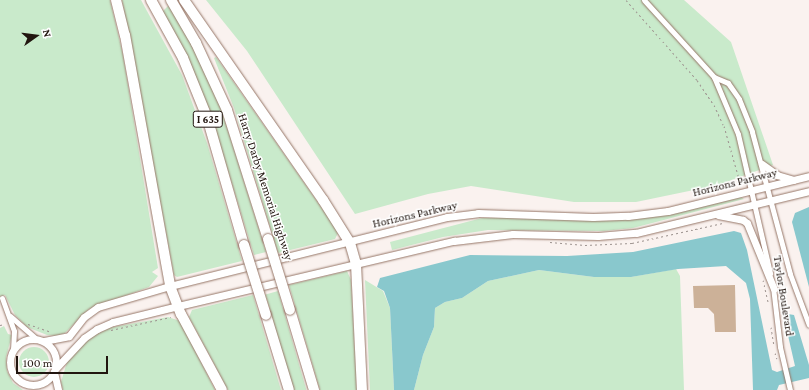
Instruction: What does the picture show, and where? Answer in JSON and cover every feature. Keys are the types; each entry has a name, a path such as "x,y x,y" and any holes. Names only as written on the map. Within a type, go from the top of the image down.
{"highway":[{"path":"116,0 126,35 170,286 178,306 222,390"},
{"name":"I 635","path":"151,0 182,58 207,117 244,245 289,390"},
{"name":"Harry Darby Memorial Highway","path":"171,0 196,43 227,110 314,390"},
{"path":"184,0 323,200 350,243 356,264 362,390"}],"main road":[{"path":"762,164 777,175 793,180"},
{"name":"Horizons Parkway","path":"44,341 68,336 84,317 98,308 170,286 350,243 415,224 478,213 628,216 668,211 809,176"},
{"path":"22,383 30,385 44,383 84,338 97,329 114,322 178,306 428,246 486,236 513,234 598,236 636,233 809,191"},
{"path":"718,214 743,220 747,223 774,289"},
{"path":"32,390 16,379 10,365 13,350 23,341 36,339 44,341 54,353 58,390"}],"street":[{"path":"644,0 714,77"},
{"name":"Taylor Boulevard","path":"714,77 728,84 739,99 762,164 790,274 809,325"},
{"name":"Taylor Boulevard","path":"714,77 738,134 752,190 774,289 780,347 790,390"},
{"path":"2,298 10,316 15,339 13,350"},
{"path":"10,316 36,339"}],"path":[{"path":"626,0 697,80 714,105 724,126 740,182"},
{"path":"544,241 585,245 632,242 727,223"},
{"path":"762,276 770,306"},
{"path":"105,332 171,317"},
{"path":"771,321 778,361"},
{"path":"0,325 6,324 7,328"},
{"path":"28,324 54,333"}],"green space":[{"path":"0,0 110,0 123,55 158,268 152,272 158,276 149,287 89,309 65,333 57,336 47,335 27,327 15,315 5,295 0,297"},
{"path":"122,0 141,0 182,75 207,143 242,261 177,277 174,275"},
{"path":"206,0 684,0 731,42 773,165 718,185 636,202 574,202 471,186 428,194 355,214 247,51"},
{"path":"168,6 176,12 221,108 266,252 254,255 216,132 162,12"},
{"path":"216,57 335,227 338,233 335,239 278,253 234,108 214,58"},
{"path":"739,196 744,199 633,228 604,231 488,230 443,237 392,250 390,242 482,218 509,217 603,220"},
{"path":"676,269 680,276 684,390 414,390 423,355 434,327 435,308 445,302 462,298 488,281 539,270 594,277 631,277"},
{"path":"347,271 351,280 357,390 320,390 289,285"},
{"path":"365,280 383,291 390,308 394,390 370,390"},
{"path":"278,291 306,390 293,390 266,295"},
{"path":"253,295 281,390 228,390 189,317 192,310"},
{"path":"168,317 180,321 215,390 63,390 61,382 67,362 88,339 108,328"},
{"path":"4,326 8,334 12,335 6,357 7,371 13,383 23,390 0,390 0,328"},
{"path":"34,347 44,352 49,362 44,372 34,377 24,372 19,362 24,352"}],"water":[{"path":"809,207 809,287 792,222 795,213"},
{"path":"734,231 741,233 747,250 772,370 777,372 795,366 784,318 788,314 794,315 809,365 809,378 779,385 777,390 753,390 750,299 746,283 726,266 678,269 631,277 594,277 539,270 488,281 462,298 445,302 435,308 434,327 423,355 414,390 394,390 390,308 384,291 377,287 380,278 470,255 567,256 633,252"}],"building":[{"path":"735,285 736,332 715,332 714,314 708,308 694,308 693,286"}]}
